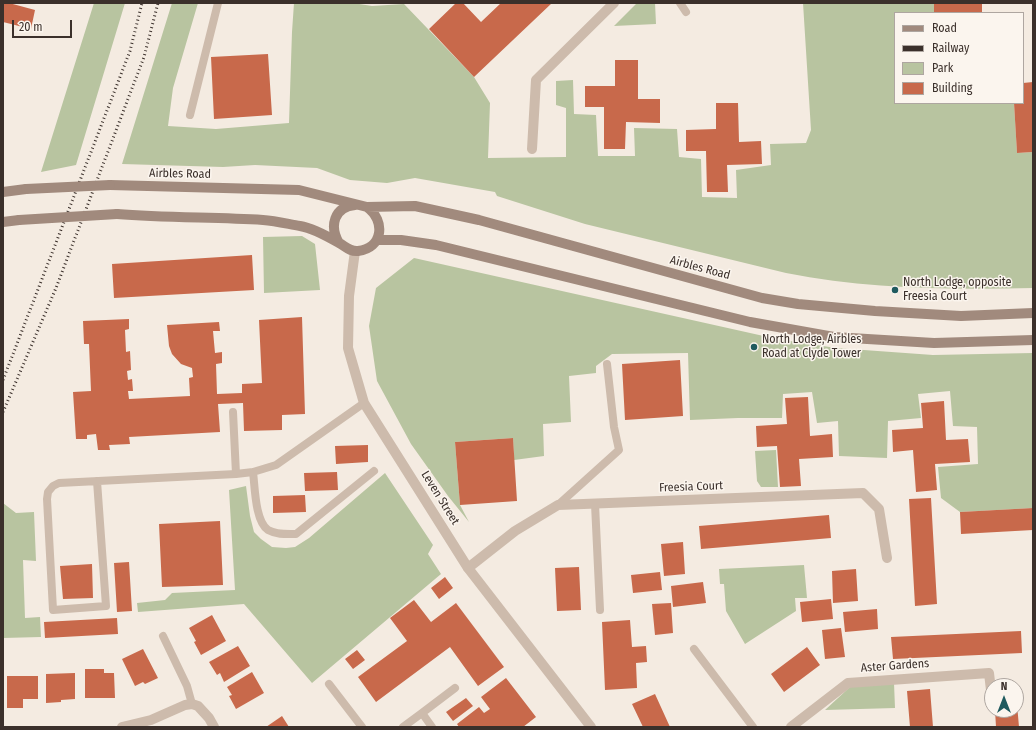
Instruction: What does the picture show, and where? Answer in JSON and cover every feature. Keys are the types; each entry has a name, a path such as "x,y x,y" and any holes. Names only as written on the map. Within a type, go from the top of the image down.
{"main road":[{"name":"Airbles Road","path":"3,192 26,189 110,185 299,190 367,207 415,206 472,218 762,298 798,304 874,311 961,316 1033,313"},
{"path":"339,243 335,236 334,230 336,217 342,209 349,205 355,205"},
{"path":"3,222 117,214 265,220 308,227 348,249 355,251 364,250 371,246 377,240 380,231 379,223 373,212 367,207"},
{"path":"377,240 401,240 436,245 750,322 834,337 934,343 1033,340"}],"street":[{"path":"532,149 536,80 614,3"},
{"name":"Leven Street","path":"355,251 349,296 348,348 364,403 468,568 591,727"},
{"name":"Freesia Court","path":"468,568 515,531 558,506 863,493 879,510 887,558"},
{"name":"Aster Gardens","path":"791,727 848,683 989,673 990,678"},
{"path":"122,727 151,720 185,705 192,704 198,706 209,718 214,727"}],"lane":[{"path":"190,114 218,3"},
{"path":"680,3 686,12"},
{"path":"558,506 619,450 614,427 607,364"},
{"path":"97,481 106,606 52,610 47,499 48,492 52,486 59,483 253,472 276,465 364,403"},
{"path":"233,412 236,474"},
{"path":"253,472 260,518 268,530 282,535 296,534 374,471"},
{"path":"595,504 600,610"},
{"path":"163,636 187,686 192,704"},
{"path":"694,649 753,727"},
{"path":"329,684 362,727"},
{"path":"403,727 455,688"},
{"path":"422,713 432,727"}],"green space":[{"path":"94,3 125,3 76,165 41,172"},
{"path":"172,3 198,3 173,88 168,126 216,129 289,123 294,3 353,3 372,6 404,4 474,77 490,103 488,158 566,157 566,108 556,105 556,81 573,80 574,114 596,115 598,156 635,156 634,128 677,129 679,157 701,159 702,197 737,198 736,170 771,165 770,144 806,143 811,130 803,3 934,3 934,12 894,12 894,104 1014,104 1017,153 1033,152 1033,288 971,289 909,287 847,282 786,273 585,224 497,196 495,192 415,178 387,183 350,180 317,168 255,165 223,167 122,164"},
{"path":"637,3 655,3 656,24 614,26"},
{"path":"302,236 315,244 320,290 264,293 263,237"},
{"path":"414,258 777,339 836,348 933,355 1033,353 1033,508 960,512 941,498 938,467 978,464 977,427 953,426 950,391 918,394 921,418 888,421 887,458 839,456 838,421 817,423 812,392 783,394 782,418 690,420 688,353 612,354 596,366 596,373 569,376 571,422 543,424 544,456 514,460 513,438 455,442 460,505 469,522 448,496 411,444 377,381 369,326 376,288"},
{"path":"776,450 778,487 761,487 757,481 755,451"},
{"path":"385,473 433,545 428,554 441,574 312,683 244,604 138,612 137,603 165,600 172,593 235,590 229,490 246,486 254,532 272,547 286,548 295,547 309,538"},
{"path":"3,503 16,513 34,512 36,561 23,560 25,618 40,617 41,637 3,638"},
{"path":"804,565 807,598 795,598 796,611 745,644 726,611 724,584 720,584 719,569"},
{"path":"894,683 895,708 825,710 851,686"}],"building":[{"path":"3,3 9,3 35,10 31,29 3,22"},
{"path":"456,3 463,3 481,22 501,3 552,3 474,77 429,29"},
{"path":"934,3 982,3 982,12 934,12"},
{"path":"268,54 272,115 214,119 211,57"},
{"path":"615,60 638,60 638,99 660,99 660,123 626,122 625,149 604,149 604,107 585,107 585,86 615,86"},
{"path":"1033,82 1033,152 1017,153 1014,104 1024,104 1024,83"},
{"path":"716,103 738,103 739,142 761,141 762,164 727,165 728,192 707,192 706,151 686,151 686,130 716,129"},
{"path":"252,255 254,290 114,298 112,264"},
{"path":"302,317 305,414 282,415 282,430 244,431 243,403 218,404 220,432 129,437 130,444 109,445 110,450 98,450 96,434 87,435 87,439 76,439 73,392 91,391 89,344 84,344 83,321 129,319 129,329 125,330 126,352 130,351 131,370 127,371 128,380 132,379 133,391 128,391 129,399 190,396 189,378 193,377 192,368 181,364 172,354 169,346 167,325 219,322 220,331 213,331 215,353 222,352 222,363 216,364 217,394 242,393 242,384 262,383 259,320"},
{"path":"680,360 683,416 625,420 622,364"},
{"path":"808,397 810,436 832,434 833,457 799,459 801,486 780,487 777,446 757,447 756,426 787,424 785,398"},
{"path":"944,401 946,440 968,439 970,462 935,464 937,490 916,492 913,450 893,452 892,430 923,428 921,403"},
{"path":"513,438 517,501 460,505 455,442"},
{"path":"368,445 368,462 336,464 335,446"},
{"path":"337,472 338,490 305,491 304,473"},
{"path":"305,495 306,512 273,513 273,496"},
{"path":"931,498 937,604 915,606 909,499"},
{"path":"1033,508 1033,530 961,534 960,512"},
{"path":"829,515 831,538 701,549 699,526"},
{"path":"220,521 223,585 162,587 159,524"},
{"path":"683,542 685,574 664,576 661,544"},
{"path":"129,562 132,611 117,612 114,563"},
{"path":"92,564 93,598 63,599 60,566"},
{"path":"579,567 581,610 557,611 555,568"},
{"path":"856,569 858,601 833,603 832,571"},
{"path":"660,572 662,590 633,593 631,575"},
{"path":"445,577 453,588 439,599 431,588"},
{"path":"703,582 706,603 673,607 671,586"},
{"path":"831,599 833,619 802,622 800,602"},
{"path":"414,600 431,622 456,603 504,667 478,686 450,647 376,702 358,677 407,641 390,618"},
{"path":"671,603 673,633 655,635 652,604"},
{"path":"877,609 878,629 845,632 843,612"},
{"path":"212,615 226,641 201,655 189,628"},
{"path":"117,618 118,634 45,638 44,622"},
{"path":"630,620 632,647 646,646 647,662 636,663 637,688 605,690 602,622"},
{"path":"841,628 845,657 825,659 822,630"},
{"path":"1021,631 1022,653 893,659 891,637"},
{"path":"238,646 250,666 224,682 220,673 217,675 209,662"},
{"path":"807,647 820,665 784,692 771,674"},
{"path":"143,649 158,678 145,684 143,682 135,686 122,659"},
{"path":"357,650 365,660 353,669 345,659"},
{"path":"85,669 104,669 104,673 114,673 115,698 85,698"},
{"path":"252,672 264,693 236,709 229,696 232,695 227,687"},
{"path":"75,673 75,699 46,703 46,674"},
{"path":"7,676 38,676 38,699 23,699 23,708 7,708"},
{"path":"506,678 536,717 523,727 459,727 457,724 479,707 484,713 490,709 481,697"},
{"path":"930,689 933,727 910,727 907,691"},
{"path":"655,694 670,727 643,727 632,704"},
{"path":"466,698 473,706 453,721 446,712"},
{"path":"282,716 289,727 266,727"},
{"path":"995,718 1018,718 1019,727 996,727"}],"railway":[{"path":"3,380 130,51 142,3"},
{"path":"3,412 56,288 144,57 158,3"}],"place":[{"name":"North Lodge, opposite Freesia Court","path":"895,290"},
{"name":"North Lodge, Airbles Road at Clyde Tower","path":"754,347"}]}
